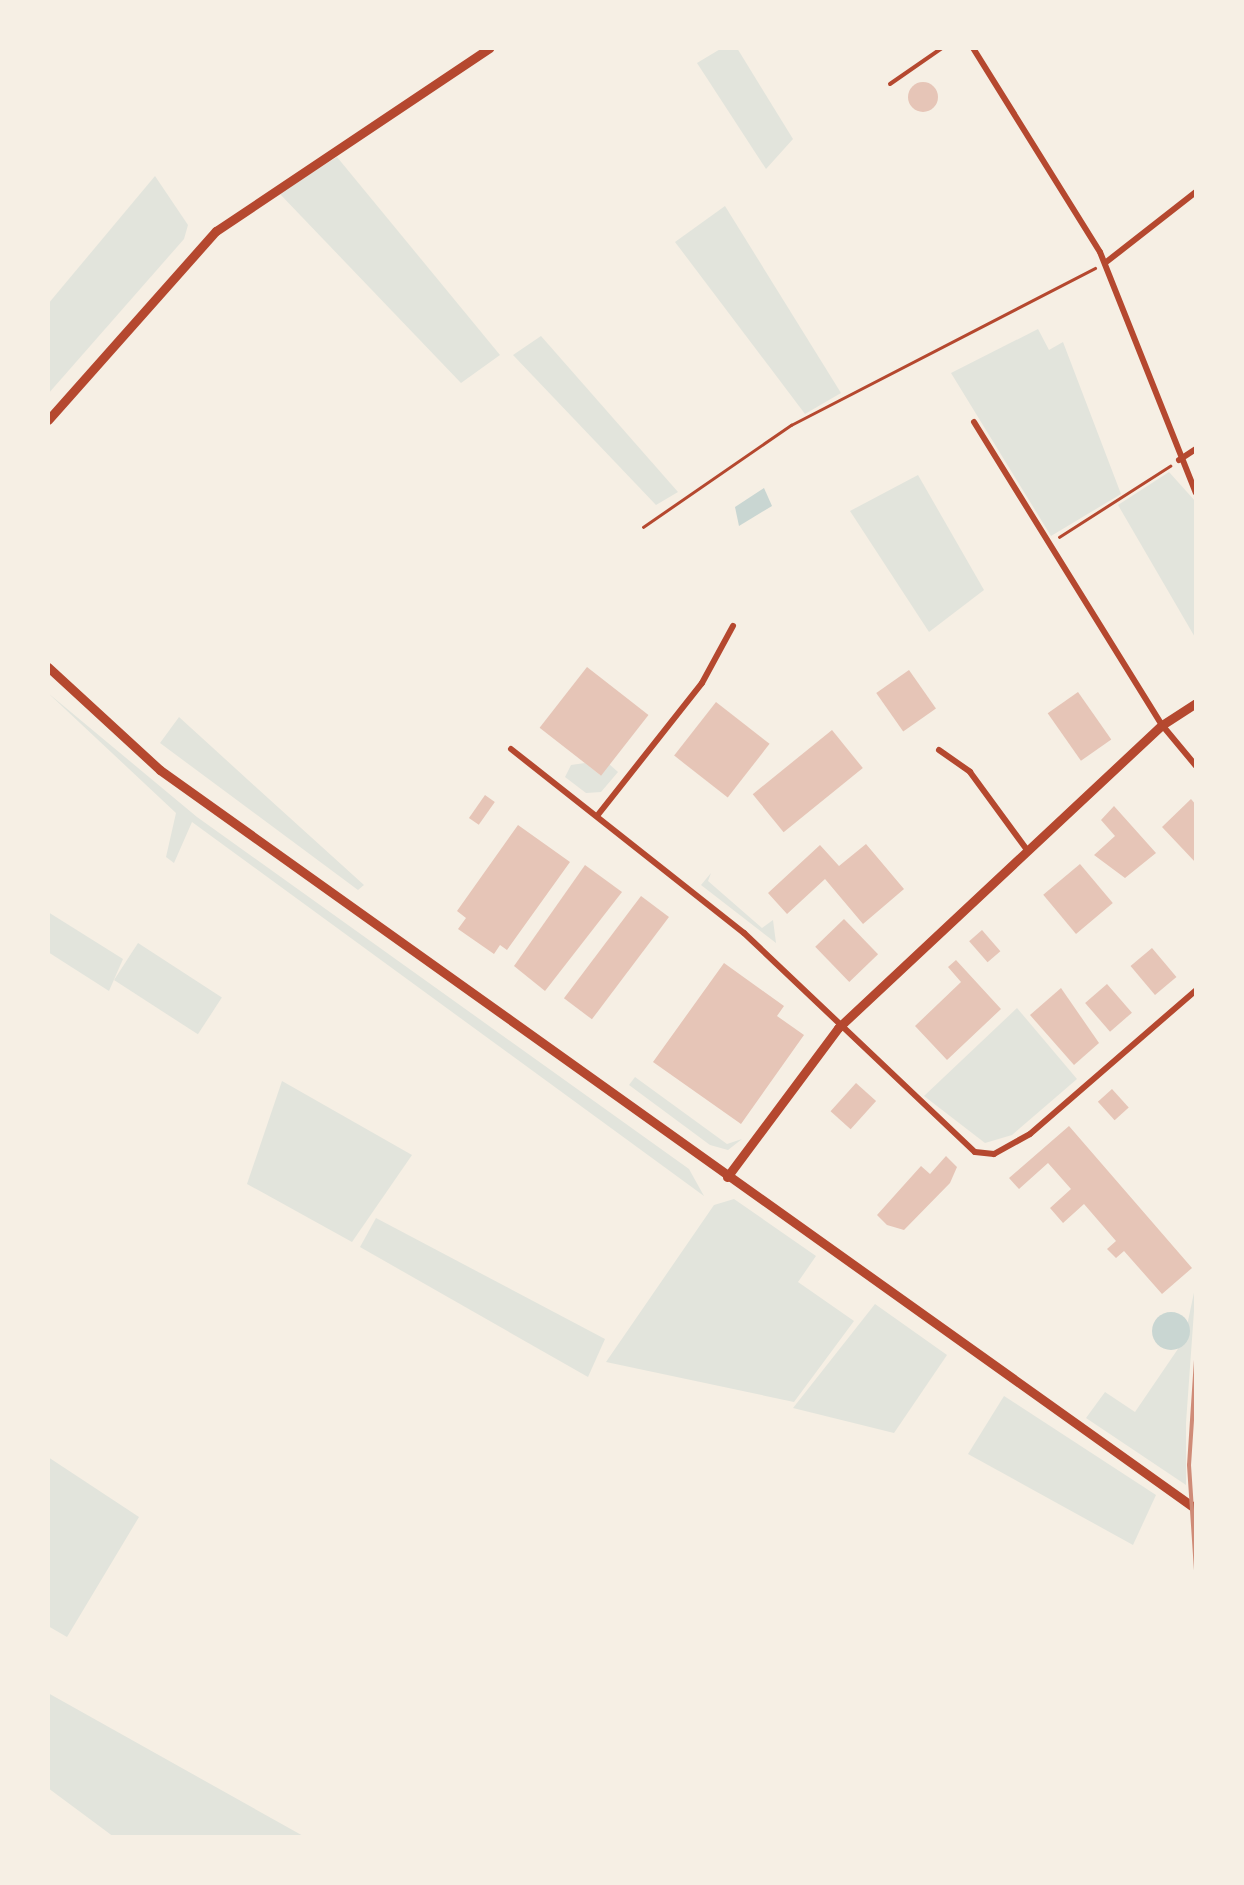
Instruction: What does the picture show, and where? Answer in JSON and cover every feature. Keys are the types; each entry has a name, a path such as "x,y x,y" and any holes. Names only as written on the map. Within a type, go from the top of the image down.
{"main road":[{"path":"48,420 216,232 489,48"},
{"path":"48,666 160,770 1196,1509"},
{"path":"727,1176 838,1028 1162,725 1196,703"}],"street":[{"path":"973,48 1105,262 1179,460 1196,493"},
{"path":"1105,262 1196,192"},
{"path":"974,422 1162,725 1196,766"},
{"path":"1179,460 1196,449"},
{"path":"598,816 702,683 734,626"},
{"path":"511,749 744,933 950,1134 986,1156 1030,1134 1196,990"},
{"path":"940,750 970,772 1027,850"}],"lane":[{"path":"890,84 942,48"}],"path":[{"path":"643,527 791,425 1105,262"},
{"path":"1050,544 1179,460"}],"shaded area":[{"path":"722,48 737,48 793,139 766,169 697,63"},
{"path":"337,157 500,355 461,383 279,193"},
{"path":"155,176 188,225 184,239 48,394 48,304"},
{"path":"725,206 841,393 805,414 675,242"},
{"path":"1038,329 1049,350 1063,342 1121,494 1051,536 951,373"},
{"path":"541,336 678,492 656,505 513,355"},
{"path":"1169,472 1196,502 1196,639 1118,505"},
{"path":"918,475 984,590 929,632 850,511"},
{"path":"764,488 772,506 739,526 735,507"},
{"path":"48,693 197,817 689,1169 704,1196 192,822 174,863 166,857 176,813"},
{"path":"179,717 364,885 358,890 160,743"},
{"path":"585,763 600,775 609,764 618,772 601,792 586,793 565,777 571,765"},
{"path":"711,873 708,881 762,928 773,920 776,943 701,885"},
{"path":"48,912 123,959 109,991 48,952"},
{"path":"138,943 222,997 198,1034 114,980"},
{"path":"1017,1008 1077,1079 1012,1135 985,1143 924,1096"},
{"path":"635,1077 727,1144 742,1139 728,1150 710,1145 629,1085"},
{"path":"282,1081 412,1155 352,1242 247,1184"},
{"path":"734,1199 816,1256 798,1282 854,1321 794,1402 606,1362 714,1205"},
{"path":"376,1218 605,1339 588,1377 360,1247"},
{"path":"1196,1283 1186,1423 1186,1485 1086,1418 1105,1392 1135,1412 1184,1340"},
{"path":"875,1304 947,1355 894,1433 793,1408"},
{"path":"1171,1312 1184,1318 1190,1331 1184,1344 1171,1350 1158,1344 1152,1331 1158,1318"},
{"path":"1004,1396 1156,1495 1133,1545 968,1454"},
{"path":"48,1457 139,1517 67,1637 48,1626"},
{"path":"48,1693 305,1837 114,1837 48,1788"}],"building":[{"path":"923,82 934,86 938,97 934,108 923,112 912,108 908,97 912,86"},
{"path":"587,667 648,715 601,776 540,728"},
{"path":"909,670 936,709 903,731 876,693"},
{"path":"1078,692 1111,740 1081,761 1048,713"},
{"path":"716,702 770,744 728,797 674,756"},
{"path":"832,730 863,768 784,832 753,794"},
{"path":"485,795 495,802 479,825 469,818"},
{"path":"1191,799 1196,805 1196,863 1162,827"},
{"path":"1114,806 1156,853 1125,878 1094,855 1115,836 1101,820"},
{"path":"518,825 570,862 507,950 500,945 494,954 458,929 466,918 457,911"},
{"path":"866,844 904,889 863,924 825,879 787,914 768,893 820,845 839,866"},
{"path":"1080,864 1113,903 1076,934 1043,895"},
{"path":"585,865 622,892 545,991 514,966"},
{"path":"641,896 669,917 592,1019 564,998"},
{"path":"844,919 878,954 849,982 815,947"},
{"path":"982,930 1000,951 988,962 969,941"},
{"path":"1152,948 1176,977 1155,995 1131,966"},
{"path":"956,960 1001,1009 947,1060 915,1026 961,982 948,967"},
{"path":"724,963 784,1006 777,1016 804,1035 741,1124 653,1062"},
{"path":"1107,984 1132,1013 1110,1032 1085,1003"},
{"path":"1061,988 1099,1043 1074,1065 1030,1015"},
{"path":"856,1083 876,1101 851,1129 831,1111"},
{"path":"1112,1089 1129,1108 1115,1120 1098,1102"},
{"path":"1069,1126 1192,1268 1162,1294 1124,1251 1116,1258 1107,1249 1116,1241 1084,1204 1063,1223 1050,1208 1071,1189 1048,1163 1019,1189 1009,1178"},
{"path":"946,1156 957,1167 950,1183 904,1230 887,1225 877,1215 921,1166 930,1174"}],"railway":[{"path":"1196,1360 1189,1465 1196,1570"}]}
